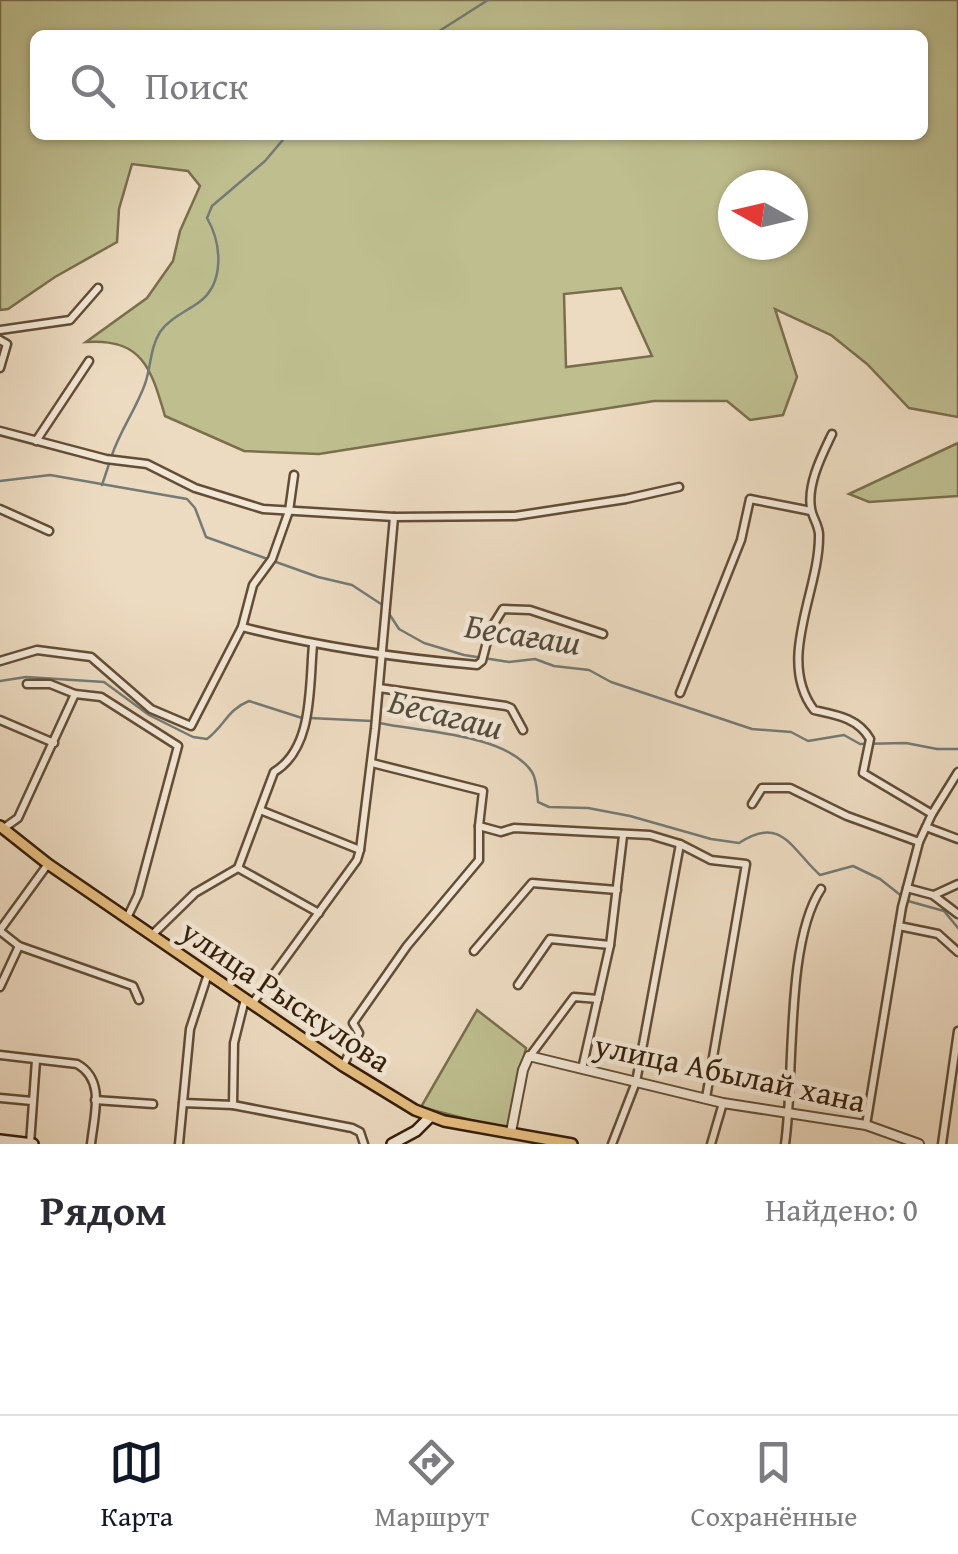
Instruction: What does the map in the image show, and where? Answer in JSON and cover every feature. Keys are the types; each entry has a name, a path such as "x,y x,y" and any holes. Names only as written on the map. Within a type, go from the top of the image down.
{"main road":[{"name":"улица Рыскулова","path":"1,828 343,1066 430,1116 572,1144"},
{"path":"392,1144 416,1131 430,1116"},
{"path":"0,1140 31,1144"}],"street":[{"path":"0,330 70,320 98,288"},
{"path":"0,340 7,344 0,368"},
{"path":"36,441 89,361"},
{"path":"0,431 106,459 146,464 195,488 263,509 394,517 515,516 678,487"},
{"path":"832,434 815,477 811,511 820,538 799,657 804,698 814,710 841,716 863,727 870,739 863,773 932,814"},
{"path":"0,661 37,650 92,656 151,709 191,726 242,628 253,585 272,559 290,511 294,475"},
{"path":"680,693 741,540 750,499 811,511"},
{"path":"0,509 49,531"},
{"path":"233,1106 234,1043 249,1002 319,913 360,850 372,764 394,517"},
{"path":"242,628 382,656 477,665 503,609 513,607 603,634"},
{"path":"152,935 195,893 238,868 274,772 286,765 305,728 313,645"},
{"path":"27,684 50,684 75,694 101,697 178,746 138,895 127,918"},
{"path":"379,688 506,706 523,730"},
{"path":"1,828 18,818 75,694"},
{"path":"0,720 54,743"},
{"path":"343,1066 359,1032 353,1024 406,946 479,860 483,791 372,764"},
{"path":"866,1125 906,890 919,842 958,772"},
{"path":"752,804 762,788 790,788 848,816 919,842"},
{"path":"260,810 360,850"},
{"path":"479,826 501,832 514,828 650,835 680,844 710,860 746,864 706,1098"},
{"path":"926,827 958,838"},
{"path":"582,1068 610,945 623,836"},
{"path":"612,1144 636,1082 680,844"},
{"path":"48,864 0,931 19,946 133,986 139,1000"},
{"path":"238,868 319,913"},
{"path":"474,951 532,883 616,890"},
{"path":"932,895 958,884"},
{"path":"786,1144 796,978 812,902 821,889"},
{"path":"906,890 932,895 958,914"},
{"path":"899,926 938,934 958,952"},
{"path":"518,985 550,939 610,945"},
{"path":"0,988 19,946"},
{"path":"179,1144 190,1029 208,974"},
{"path":"511,1132 523,1070 530,1056 574,997 598,1000"},
{"path":"942,1144 958,1031"},
{"path":"0,1056 76,1064 87,1070 96,1083 92,1144"},
{"name":"улица Абылай хана","path":"530,1056 722,1103 866,1125 920,1144"},
{"path":"31,1144 36,1060"},
{"path":"0,1098 32,1101"},
{"path":"95,1100 152,1104"},
{"path":"712,1144 722,1103"},
{"path":"183,1104 233,1106 352,1128 360,1132 364,1144"}],"green space":[{"path":"0,0 958,0 958,417 909,408 867,364 831,335 775,309 797,377 783,415 750,420 727,401 654,401 319,454 244,451 165,416 149,370 132,351 105,342 86,342 147,298 173,261 180,231 200,186 188,171 132,164 119,209 117,242 8,309 0,310","holes":["621,288 652,356 566,367 564,294"]},
{"path":"958,443 958,496 869,502 849,494"},
{"path":"477,1010 526,1048 508,1130 421,1107"}],"waterway":[{"path":"441,30 488,0"},
{"path":"112,455 145,384 160,332 198,303 213,285 218,251 207,218 212,206 265,161 283,140"},
{"path":"102,485 109,464"},
{"name":"Бесағаш","path":"0,481 50,475 187,499 195,508 206,537 318,577 352,585 384,606"},
{"name":"Бесағаш","path":"388,612 399,629 424,643 464,655 509,662 535,659 554,666 589,670 611,682 752,729 791,732 808,741 844,735 860,744 906,743 958,749"},
{"name":"Бесагаш","path":"0,681 26,677 104,682 149,715 193,737 207,739 249,701 302,718"},
{"name":"Бесагаш","path":"310,718 372,721"},
{"name":"Бесагаш","path":"379,723 462,737 504,750 532,772 538,802 549,807 588,808 739,843 754,835 776,834 820,875 853,866 880,879 908,901 944,911 958,928"}]}
